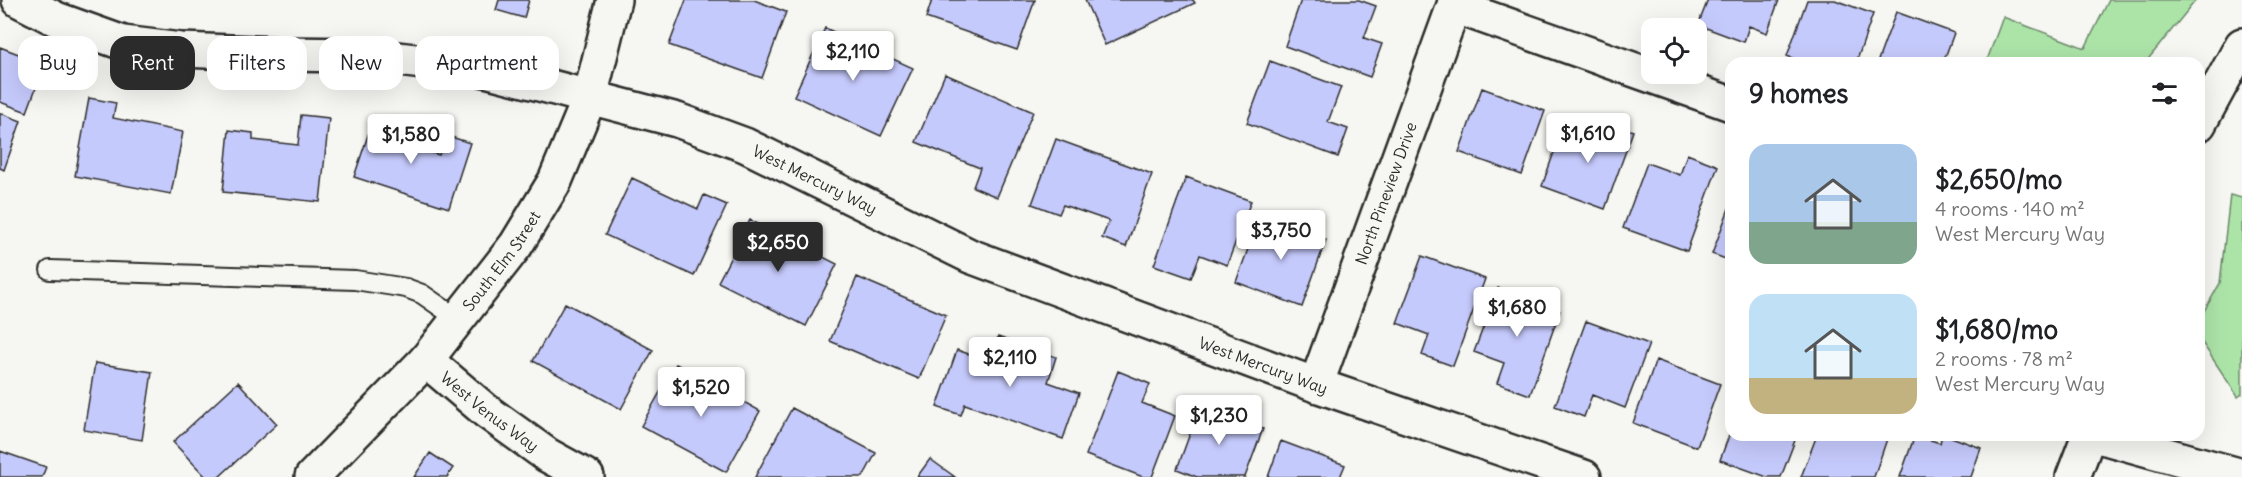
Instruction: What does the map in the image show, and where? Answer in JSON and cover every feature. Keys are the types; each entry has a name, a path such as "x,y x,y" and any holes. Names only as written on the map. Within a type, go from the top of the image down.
{"street":[{"name":"West Mercury Way","path":"19,0 56,19 123,43 181,50 376,56 482,69 677,120 745,145 970,256 1316,386 1584,477"},
{"name":"South Elm Street","path":"312,477 426,360 516,245 555,181 590,97 614,0"},
{"path":"1455,3 1725,102"},
{"name":"North Pineview Drive","path":"1316,386 1455,3"},
{"path":"2205,112 2242,45"},
{"name":"West Venus Way","path":"426,360 486,411 547,455 587,477"},
{"path":"2073,477 2087,441"},
{"path":"2117,441 2242,476"}],"lane":[{"path":"50,270 355,280 406,288 422,294 458,319"}],"green space":[{"path":"2109,0 2196,0 2150,57 1988,57 2003,17 2085,48"},
{"path":"2230,195 2242,198 2242,394 2238,397 2205,347 2205,309 2220,283"}],"building":[{"path":"499,0 529,0 524,18 496,10"},
{"path":"686,0 754,0 786,12 762,78 669,45"},
{"path":"932,0 1035,0 1017,50 926,18"},
{"path":"1085,0 1193,0 1195,3 1105,45"},
{"path":"1301,0 1359,0 1376,6 1364,38 1382,44 1370,77 1285,46"},
{"path":"1708,0 1779,0 1767,33 1749,26 1744,42 1707,28 1707,18 1701,18"},
{"path":"1807,0 1835,0 1873,14 1858,57 1787,56"},
{"path":"1896,12 1954,33 1945,57 1879,57"},
{"path":"825,28 913,68 881,136 794,96"},
{"path":"0,47 18,54 18,90 35,90 27,112 0,102"},
{"path":"1270,61 1341,87 1328,122 1348,129 1338,157 1247,123"},
{"path":"945,74 1033,112 997,197 973,187 980,168 916,142"},
{"path":"1482,88 1545,111 1522,175 1459,152"},
{"path":"89,98 116,103 113,118 183,132 171,194 75,176"},
{"path":"0,113 21,121 4,170 0,168"},
{"path":"301,115 329,118 320,202 223,192 229,130 253,133 253,140 298,145"},
{"path":"374,117 398,125 393,140 439,155 445,135 470,143 449,208 354,177"},
{"path":"1607,122 1633,131 1605,209 1542,186 1563,127 1600,140"},
{"path":"1056,139 1152,174 1126,247 1102,238 1109,221 1063,205 1059,214 1032,204"},
{"path":"1687,154 1718,166 1687,251 1623,228 1647,163 1680,175"},
{"path":"1186,177 1251,201 1227,265 1200,255 1191,278 1154,265"},
{"path":"632,178 698,209 704,195 727,205 694,276 605,235"},
{"path":"1260,216 1326,240 1302,307 1236,282"},
{"path":"1725,219 1725,259 1712,254"},
{"path":"750,220 837,264 806,326 718,282"},
{"path":"1422,256 1485,279 1453,366 1422,355 1429,335 1397,323"},
{"path":"857,277 946,315 919,379 830,341"},
{"path":"1498,288 1560,311 1530,395 1497,383 1504,363 1474,352"},
{"path":"565,303 653,350 621,409 533,361"},
{"path":"1586,321 1649,344 1625,408 1592,395 1584,417 1555,406"},
{"path":"998,337 1056,357 1048,382 1079,393 1063,439 965,404 961,415 937,407 957,350 989,361"},
{"path":"1656,360 1720,384 1697,447 1633,423"},
{"path":"95,363 152,372 142,440 84,430"},
{"path":"676,364 760,411 726,472 641,426"},
{"path":"1118,371 1150,384 1142,403 1175,416 1152,477 1143,477 1086,455"},
{"path":"238,382 277,424 219,477 206,477 173,442"},
{"path":"1200,406 1263,429 1245,477 1197,477 1177,469"},
{"path":"792,408 876,453 863,477 755,477"},
{"path":"1281,441 1345,465 1340,477 1268,477"},
{"path":"1727,441 1795,441 1781,477 1767,477 1720,460"},
{"path":"1815,441 1886,441 1874,477 1801,477"},
{"path":"1913,441 1940,443 1940,441 1962,441 1981,448 1971,477 1900,477"},
{"path":"0,451 46,467 42,477 0,477"},
{"path":"430,453 453,468 447,477 414,477"},
{"path":"930,459 955,477 917,477"}]}
